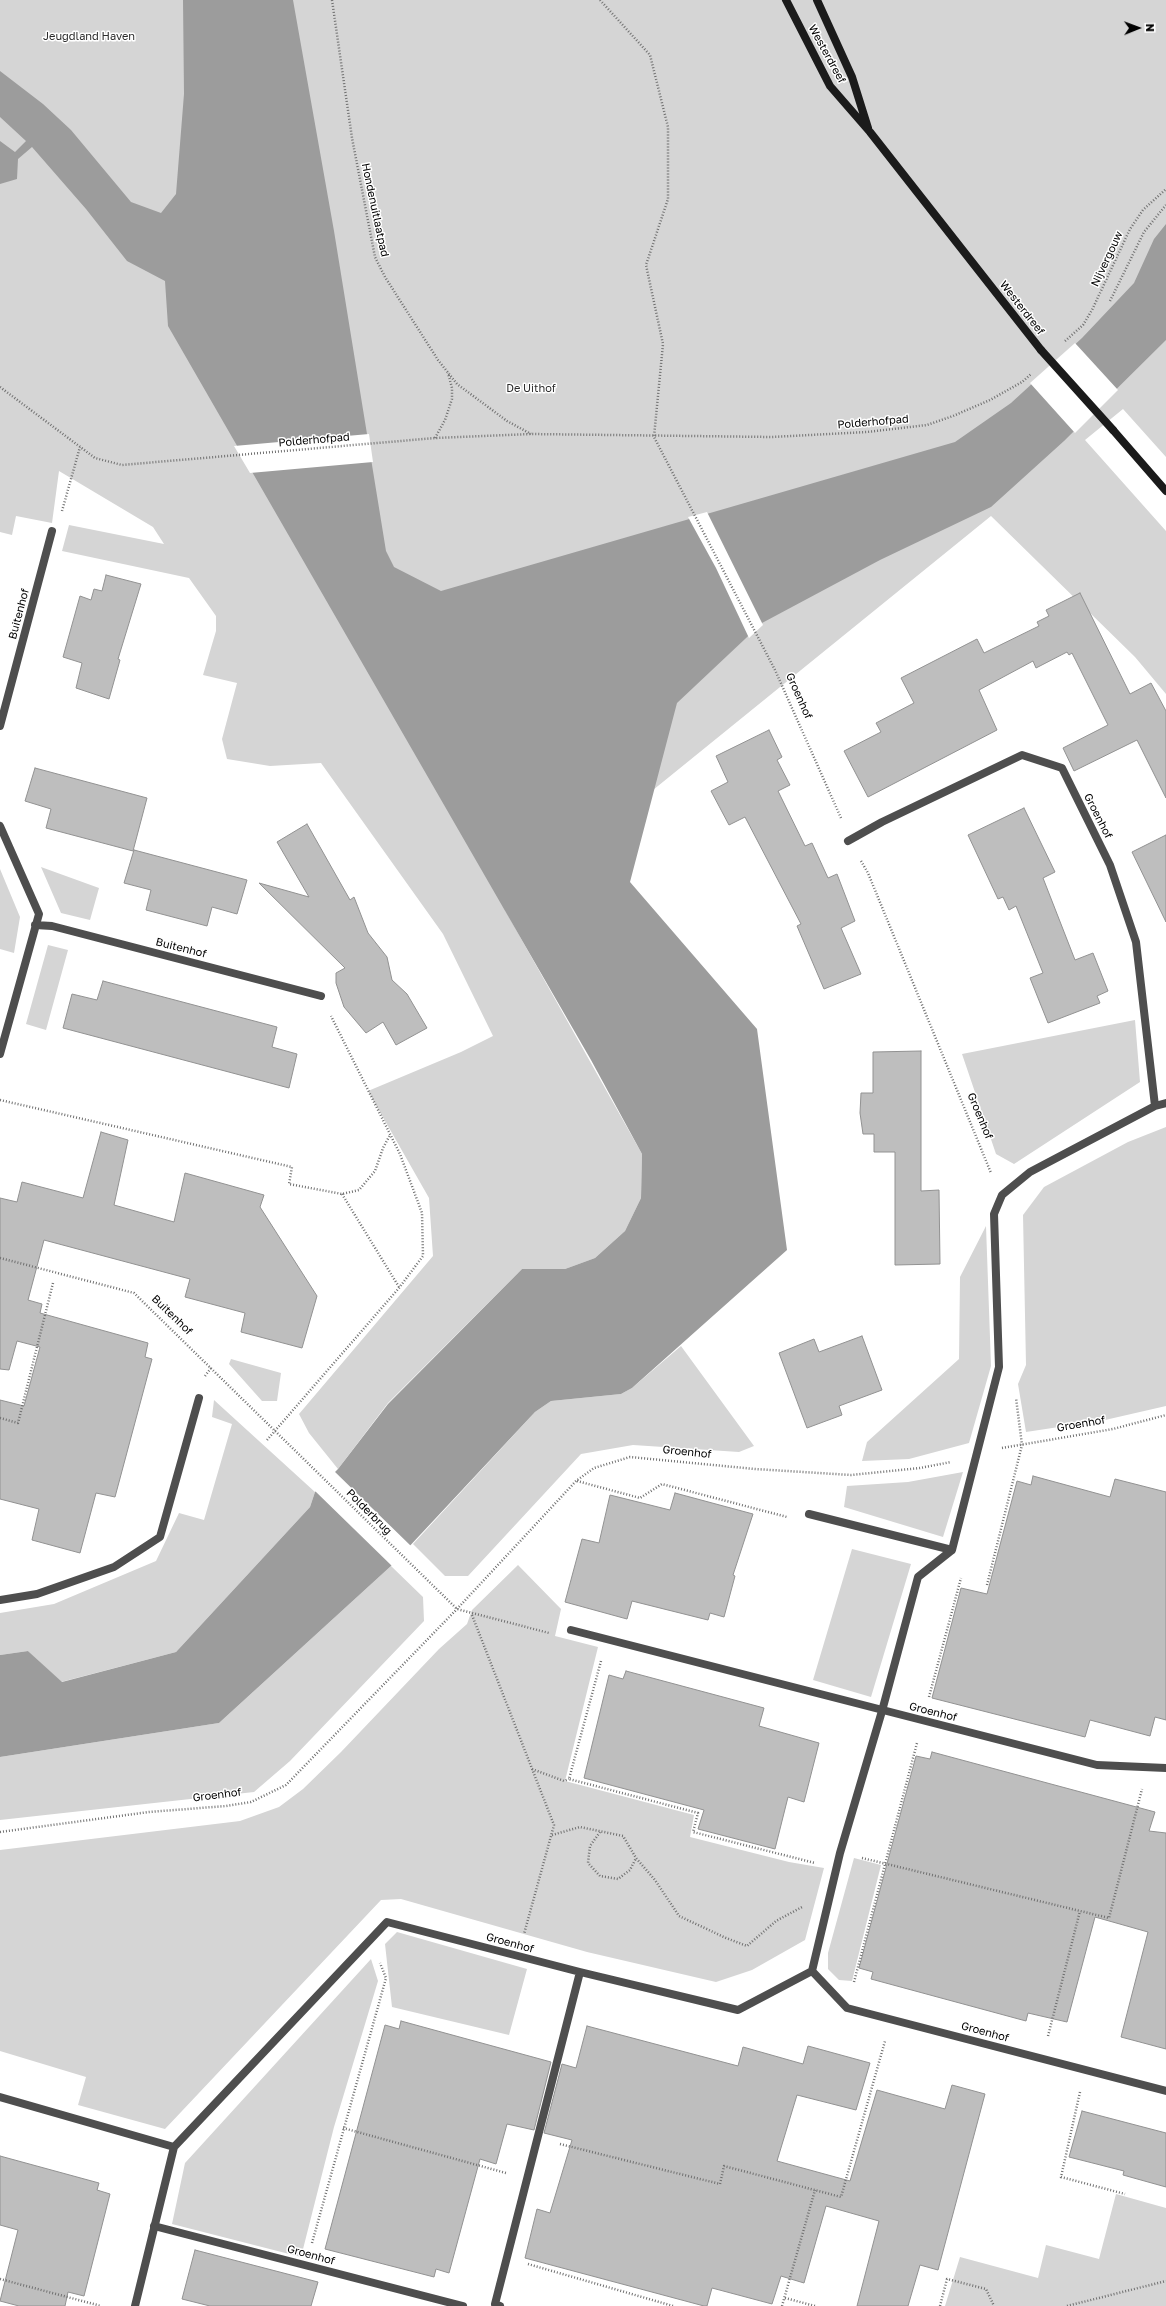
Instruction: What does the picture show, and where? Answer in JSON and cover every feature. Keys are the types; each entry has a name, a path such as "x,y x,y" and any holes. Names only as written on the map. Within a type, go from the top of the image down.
{"main road":[{"name":"Westerdreef","path":"786,0 830,86 870,132 1041,350 1166,490"},
{"name":"Westerdreef","path":"817,0 852,77 870,132"}],"street":[{"name":"Buitenhof","path":"0,726 52,531"},
{"name":"Groenhof","path":"848,840 882,822 1022,756 1062,768 1110,866 1136,942 1154,1106"},
{"path":"0,826 39,914 0,1054"},
{"name":"Buitenhof","path":"35,926 52,926 321,996"},
{"path":"847,2008 812,1971 840,1853 882,1711 918,1577 952,1550 999,1367 994,1214 1002,1195 1030,1172 1154,1106 1166,1103"},
{"path":"0,1600 37,1594 114,1567 160,1537 199,1398"},
{"path":"809,1514 952,1550"},
{"name":"Groenhof","path":"571,1630 607,1637 882,1711 1097,1765 1166,1768"},
{"name":"Groenhof","path":"135,2306 174,2147 387,1922 580,1972 738,2010 812,1971"},
{"path":"495,2305 580,1972"},
{"name":"Groenhof","path":"847,2008 1166,2091"},
{"path":"0,2097 174,2147"},
{"name":"Groenhof","path":"154,2226 463,2306"}],"path":[{"name":"Hondenuitlaatpad","path":"332,0 352,138 375,257 385,277 457,384 480,402 531,434"},
{"path":"600,0 650,55 668,127 668,199 646,265 663,344 654,437"},
{"name":"Nijvergouw","path":"1062,344 1083,324 1092,310 1130,228 1143,210 1166,189"},
{"name":"Nijvergouw","path":"1110,301 1144,232 1166,205"},
{"path":"435,438 446,420 452,399 452,388 447,371"},
{"name":"Polderhofpad","path":"0,388 96,458 122,464 224,457 435,438 531,434 654,437 772,437 867,432 927,425 990,400 1022,382 1034,371"},
{"name":"Groenhof","path":"654,437 687,496 776,670 844,826 848,840 868,873 989,1167 998,1205"},
{"path":"61,513 80,447"},
{"path":"267,1440 399,1288 423,1256 422,1213 400,1154 321,996"},
{"path":"0,1100 292,1167 288,1184 342,1194 360,1190 375,1172 383,1148 390,1135"},
{"path":"342,1194 399,1288"},
{"name":"Buitenhof","path":"0,1258 134,1293 294,1449"},
{"path":"0,1418 18,1423 53,1283"},
{"path":"987,1585 1022,1445 1014,1386 999,1367"},
{"name":"Groenhof","path":"0,1832 150,1812 226,1806 251,1802 286,1785 457,1609 576,1481 594,1468 630,1457 755,1469 851,1474 920,1468 1022,1445 1113,1429 1166,1415"},
{"name":"Polderbrug","path":"294,1449 434,1586 441,1596 457,1609"},
{"path":"576,1481 640,1498 662,1484 793,1519"},
{"path":"847,2008 884,1863 961,1578"},
{"path":"457,1609 552,1634 571,1630"},
{"path":"472,1614 554,1825 524,1935"},
{"path":"569,1779 607,1637"},
{"path":"840,1853 1109,1918 1147,1768"},
{"path":"532,1769 564,1781 569,1779 698,1813 693,1832 837,1868"},
{"path":"552,1835 580,1827 623,1836 636,1858 656,1880 679,1916 747,1946 776,1921 831,1892"},
{"path":"600,1832 590,1846 588,1863 600,1876 618,1879 630,1870 636,1858"},
{"path":"1042,2059 1080,1911"},
{"path":"306,2265 386,1978 370,1939"},
{"path":"537,2138 720,2184 724,2166 841,2197 891,2019"},
{"path":"1085,2070 1061,2177 1125,2194"},
{"path":"343,2128 527,2178"},
{"path":"782,2306 814,2190"},
{"path":"507,2258 673,2306"},
{"path":"0,2279 101,2306"},
{"path":"940,2306 947,2279 986,2289 994,2306"},
{"path":"1066,2306 1166,2281"},
{"path":"785,2298 815,2306"}],"green space":[{"name":"De Uithof","path":"0,0 1166,0 1166,457 1123,409 1085,440 1166,531 1166,694 1135,657 991,516 505,910 642,1154 641,1198 625,1231 595,1258 565,1269 522,1269 388,1403 338,1469 309,1433 299,1414 433,1256 429,1198 368,1091 461,1052 493,1036 443,934 321,763 270,766 227,759 222,739 237,683 203,675 216,631 216,616 189,578 62,551 69,525 164,544 153,527 59,471 52,523 16,516 12,535 0,532"},
{"path":"41,867 99,888 90,920 61,913"},
{"path":"0,869 20,917 14,953 0,949"},
{"path":"48,945 68,950 46,1030 26,1024"},
{"path":"1135,1020 1140,1082 1014,1164 996,1154 962,1054"},
{"path":"1166,1127 1166,1406 1105,1420 1026,1432 1018,1384 1026,1365 1023,1215 1044,1187 1128,1142"},
{"path":"986,1226 991,1366 969,1443 909,1459 862,1461 867,1442 959,1359 960,1277"},
{"path":"681,1346 754,1446 739,1452 633,1445 581,1454 468,1576 445,1576 413,1544 535,1412 551,1401 621,1394 632,1388"},
{"path":"231,1359 281,1373 277,1401 262,1401 229,1364"},
{"path":"214,1400 315,1492 310,1507 176,1652 61,1682 28,1651 0,1655 0,1613 54,1604 156,1561 179,1513 204,1520 232,1424 212,1417"},
{"path":"963,1472 943,1537 844,1507 847,1486 908,1482"},
{"path":"852,1549 911,1564 871,1697 813,1680"},
{"path":"518,1565 561,1609 555,1636 598,1647 565,1781 694,1815 690,1837 789,1862 824,1868 805,1940 752,1970 716,1982 587,1952 401,1899 381,1900 165,2129 78,2105 86,2077 0,2051 0,1850 240,1821 279,1807 303,1789 341,1752 439,1649 467,1624 472,1610"},
{"path":"391,1566 423,1597 424,1621 290,1761 254,1792 0,1820 0,1757 219,1723"},
{"path":"854,1858 881,1865 852,1981 839,1980 828,1969 828,1953"},
{"path":"397,1932 527,1969 509,2035 392,2007 385,1944"},
{"path":"371,1959 378,1981 334,2127 301,2257 172,2224 185,2163"},
{"path":"1116,2194 1166,2208 1166,2306 945,2306 960,2257 1038,2278 1046,2245 1099,2259"}],"shaded area":[{"path":"183,0 293,0 334,231 386,551 394,567 441,591 955,442 1011,403 1082,338 1134,283 1154,239 1166,224 1166,340 1064,441 991,507 880,560 762,623 677,703 630,882 757,1029 787,1250 632,1388 621,1394 551,1401 535,1412 391,1566 219,1723 0,1757 0,1655 28,1651 62,1682 176,1652 310,1507 315,1492 338,1469 388,1404 522,1269 565,1269 595,1258 625,1231 641,1198 642,1154 591,1060 168,326 165,281 127,261 86,209 32,147 18,159 17,179 0,184 0,141 15,152 26,141 0,117 0,71 43,104 71,130 131,202 161,213 176,194 184,94"}],"pier":[{"path":"1075,343 1118,390 1075,433 1030,383"},
{"path":"369,434 373,462 250,473 234,446"},
{"path":"707,512 763,625 749,638 716,568 688,517"},
{"path":"333,1470 412,1547 393,1567 314,1490"}],"building":[{"path":"106,575 141,584 118,659 120,660 109,699 76,688 82,663 63,657 80,596 91,600 94,589 102,591"},
{"path":"1080,593 1130,694 1151,683 1166,711 1166,798 1137,740 1074,771 1063,748 1108,725 1072,653 1069,655 1067,652 1036,668 1033,661 979,690 997,730 868,797 844,751 881,732 876,723 914,703 901,678 977,639 984,653 1039,626 1037,622 1049,616 1046,610"},
{"path":"769,730 782,757 777,760 790,785 778,791 805,846 812,843 828,878 837,874 855,921 841,928 861,974 824,989 797,926 801,924 745,817 729,825 711,791 728,782 716,756"},
{"path":"35,768 147,798 133,851 46,828 51,809 25,801"},
{"path":"1024,808 1055,872 1043,878 1075,960 1093,953 1108,991 1097,996 1100,1003 1048,1023 1030,978 1043,973 1016,906 1009,910 1003,897 998,899 968,835"},
{"path":"307,824 350,900 354,897 368,933 387,957 392,980 407,994 427,1028 396,1045 383,1022 366,1033 344,1007 336,983 336,973 345,968 259,883 309,897 277,842"},
{"path":"1166,835 1166,922 1132,852"},
{"path":"134,850 247,880 237,914 212,907 207,926 146,910 151,890 124,883"},
{"path":"103,981 277,1027 272,1047 297,1054 289,1088 63,1028 72,994 97,1000"},
{"path":"921,1051 921,1191 939,1190 940,1264 895,1265 895,1152 874,1152 874,1134 863,1134 860,1113 861,1093 873,1093 873,1052"},
{"path":"101,1132 128,1140 114,1205 174,1222 185,1173 264,1195 260,1207 317,1296 302,1348 241,1332 245,1313 185,1297 190,1279 44,1240 28,1300 42,1304 40,1313 148,1343 145,1357 152,1359 115,1497 96,1493 80,1553 32,1540 39,1509 0,1499 0,1400 24,1406 40,1347 17,1341 9,1370 0,1369 0,1198 17,1202 22,1182 83,1198"},
{"path":"862,1336 882,1390 839,1406 842,1415 807,1428 779,1353 814,1339 819,1352"},
{"path":"1033,1476 1110,1497 1115,1479 1166,1492 1166,1720 1155,1717 1150,1736 1090,1720 1085,1737 932,1698 961,1588 987,1594 1017,1481 1031,1485"},
{"path":"675,1493 753,1514 733,1575 735,1576 724,1617 710,1613 708,1620 632,1601 627,1619 565,1602 582,1539 599,1543 610,1495 670,1510"},
{"path":"626,1671 764,1708 759,1726 819,1743 804,1802 788,1797 775,1849 698,1829 704,1810 584,1778 609,1675 623,1679"},
{"path":"932,1752 1155,1812 1149,1831 1166,1833 1166,2049 1121,2037 1148,1932 1095,1917 1067,2022 1028,2013 1026,2021 871,1979 873,1972 859,1968 916,1756 930,1759"},
{"path":"401,2021 551,2062 534,2130 507,2124 496,2164 480,2159 449,2273 436,2269 434,2277 325,2249 385,2025 399,2029"},
{"path":"587,2026 738,2066 743,2047 803,2064 808,2046 870,2063 856,2110 797,2095 777,2161 850,2181 877,2090 945,2109 952,2085 985,2094 938,2270 920,2265 908,2306 857,2306 879,2221 826,2206 804,2283 781,2276 772,2304 712,2288 707,2306 704,2306 525,2258 537,2209 550,2213 572,2140 544,2133 562,2064 576,2068"},
{"path":"1082,2111 1166,2133 1166,2187 1123,2175 1124,2171 1069,2157"},
{"path":"0,2156 99,2183 97,2190 110,2194 84,2296 68,2292 65,2306 19,2306 0,2301 18,2230 0,2225"},
{"path":"195,2250 318,2282 311,2306 210,2306 182,2299"}],"park label":[{"name":"Jeugdland Haven","path":"89,37"}]}
